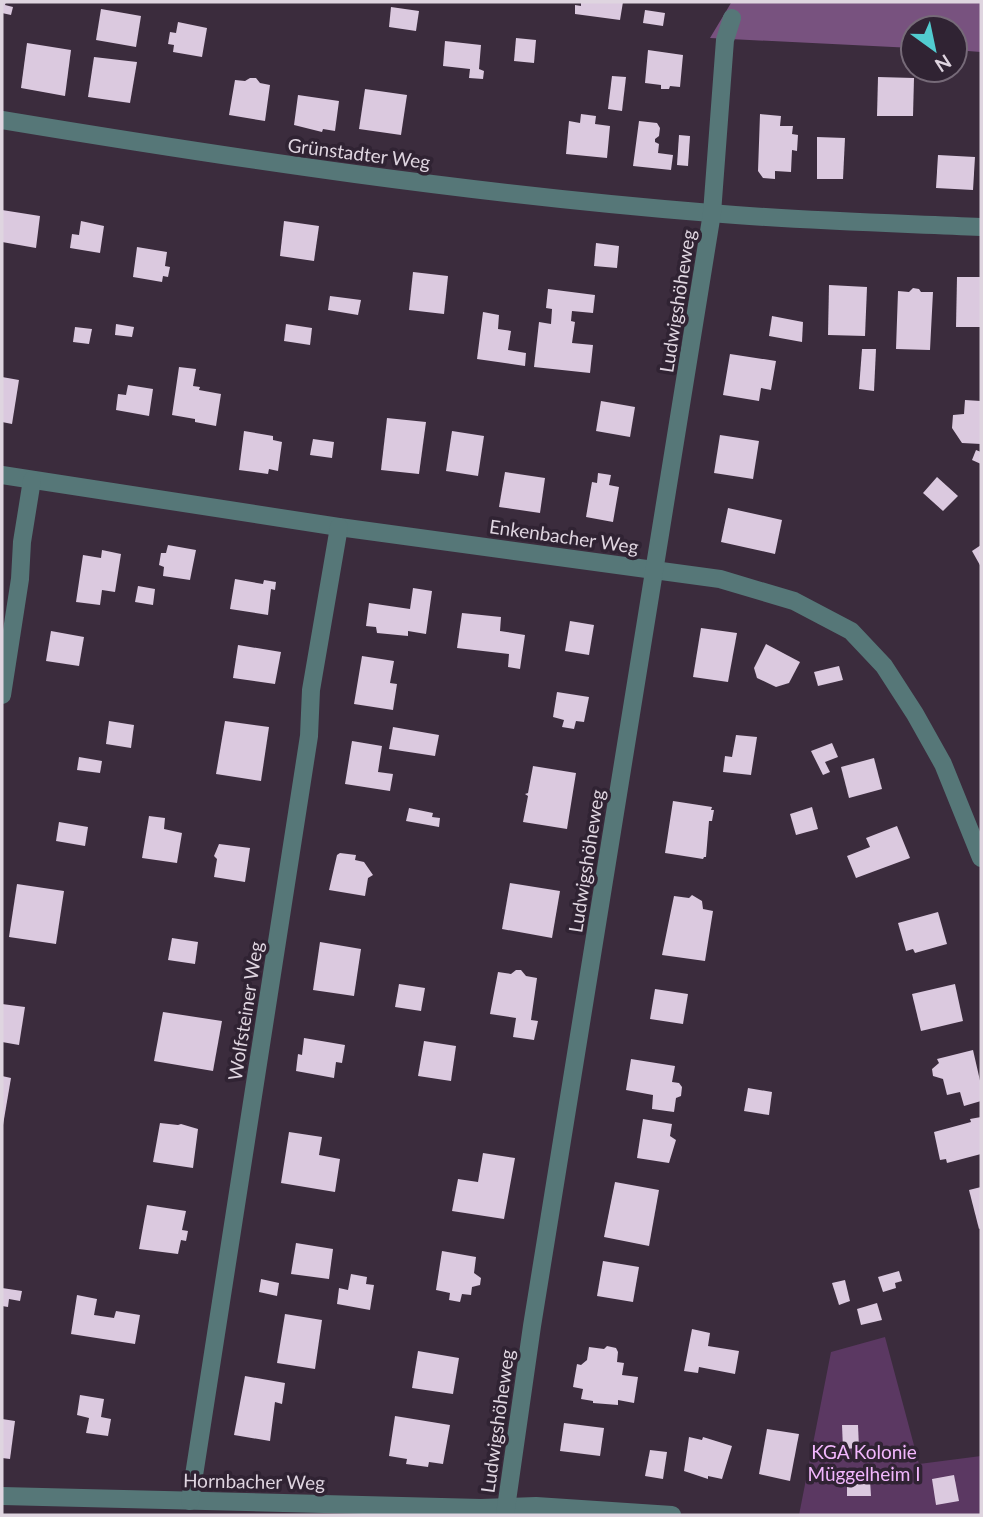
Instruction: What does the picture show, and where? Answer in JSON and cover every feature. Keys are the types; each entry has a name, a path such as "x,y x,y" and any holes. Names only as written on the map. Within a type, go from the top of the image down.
{"street":[{"path":"712,213 725,40 732,18"},
{"name":"Grünstadter Weg","path":"2,120 349,174 712,213 981,227"},
{"name":"Ludwigshöheweg","path":"505,1512 538,1286 712,213"},
{"name":"Enkenbacher Weg","path":"2,475 338,527 720,579 794,601 851,631 884,666 945,768 981,858"},
{"path":"2,695 32,480"},
{"name":"Wolfsteiner Weg","path":"190,1501 309,736 311,690 338,527"},
{"name":"Hornbacher Weg","path":"2,1496 505,1512 536,1506 672,1515"}],"green space":[{"name":"KGA Kolonie Müggelheim I","path":"885,1337 919,1464 981,1456 981,1515 799,1515 831,1352"}],"shaded area":[{"path":"729,2 981,2 981,52 969,51 969,14 899,14 899,47 710,38 731,3"}],"building":[{"path":"2,2 13,7 11,15 2,13"},
{"path":"581,2 623,2 620,20 575,14 575,5 581,6"},
{"path":"391,7 419,11 416,31 389,27"},
{"path":"101,9 141,16 136,47 96,40"},
{"path":"645,10 665,13 663,26 643,23"},
{"path":"178,22 207,28 202,57 173,52 174,45 168,44 170,32 176,33"},
{"path":"516,38 536,40 534,63 514,61"},
{"path":"445,41 481,45 479,69 484,71 483,79 469,78 470,69 443,66"},
{"path":"27,43 71,50 65,96 21,88"},
{"path":"648,50 683,55 680,87 661,89 661,85 645,83"},
{"path":"94,57 137,62 130,103 88,97"},
{"path":"612,76 626,77 622,111 608,109"},
{"path":"878,77 899,78 899,84 914,84 913,116 877,116"},
{"path":"250,78 270,85 265,121 229,115 235,80 245,81"},
{"path":"365,89 407,95 401,135 359,129"},
{"path":"298,95 339,101 335,131 323,129 322,132 294,125"},
{"path":"581,114 596,116 595,124 610,126 607,158 566,154 569,121 580,123"},
{"path":"760,114 781,116 780,126 793,126 792,134 798,135 797,151 792,150 791,172 775,171 775,179 763,178 758,171"},
{"path":"639,121 657,123 660,128 659,136 655,139 659,144 658,153 673,155 671,170 633,166"},
{"path":"679,135 690,136 688,166 677,165"},
{"path":"817,137 845,138 843,179 817,179"},
{"path":"938,155 975,157 973,190 936,188"},
{"path":"2,210 40,216 36,248 2,242"},
{"path":"81,221 104,226 100,253 70,248 72,234 79,235"},
{"path":"284,221 319,226 314,261 280,256"},
{"path":"596,243 619,246 617,268 594,266"},
{"path":"137,247 167,252 165,266 170,267 168,277 163,276 162,282 133,277"},
{"path":"413,272 448,276 444,314 409,310"},
{"path":"957,277 981,277 981,327 956,327"},
{"path":"829,285 867,287 865,336 828,335"},
{"path":"913,288 921,292 933,292 930,350 896,349 898,291 909,292"},
{"path":"548,289 595,295 593,313 572,311 571,321 575,322 572,343 593,345 590,373 534,367 539,322 551,324 552,309 546,308"},
{"path":"330,296 361,300 358,315 328,310"},
{"path":"483,312 499,315 498,329 511,331 508,350 526,353 525,366 477,359"},
{"path":"772,316 803,322 802,342 769,336"},
{"path":"116,324 134,327 132,337 115,335"},
{"path":"286,324 312,328 310,345 284,341"},
{"path":"75,327 92,329 89,344 73,342"},
{"path":"862,349 876,349 874,391 859,389"},
{"path":"730,354 776,361 771,390 761,388 759,401 723,395"},
{"path":"179,367 196,369 193,386 200,387 199,390 221,394 216,426 172,415"},
{"path":"2,377 19,380 12,424 2,422"},
{"path":"128,385 153,389 149,416 116,410 118,394 126,395"},
{"path":"965,400 981,401 981,444 962,443 952,428 953,415 964,414"},
{"path":"601,401 635,407 630,437 596,431"},
{"path":"387,418 426,422 419,474 381,470"},
{"path":"244,431 273,436 273,440 282,442 278,471 269,469 268,474 239,470"},
{"path":"452,431 484,436 478,476 446,471"},
{"path":"720,435 759,441 753,479 714,473"},
{"path":"313,439 334,442 332,458 310,455"},
{"path":"976,450 981,452 981,464 972,460"},
{"path":"505,472 545,478 540,513 499,507"},
{"path":"598,473 611,475 609,485 619,487 613,522 586,517 592,482 597,483"},
{"path":"937,477 958,496 943,511 923,493"},
{"path":"728,508 782,520 775,554 721,542"},
{"path":"168,545 196,550 190,580 163,576 164,567 159,565 161,553 166,553"},
{"path":"981,545 981,567 972,551"},
{"path":"102,550 121,554 115,592 102,590 100,605 76,602 83,555 101,558"},
{"path":"235,579 263,584 264,580 276,582 275,590 271,589 268,615 230,609"},
{"path":"138,586 155,589 153,605 135,602"},
{"path":"413,588 432,591 426,634 408,631 408,636 377,633 376,627 366,626 369,603 410,609"},
{"path":"462,613 501,617 500,631 525,635 520,669 508,667 509,654 457,648"},
{"path":"570,621 594,625 589,655 565,651"},
{"path":"701,628 737,633 728,682 693,677"},
{"path":"51,631 84,637 79,666 46,661"},
{"path":"766,644 800,662 789,683 776,687 757,678 754,668"},
{"path":"238,645 281,652 275,684 233,678"},
{"path":"362,656 394,661 390,683 397,684 393,710 354,704"},
{"path":"839,666 843,680 818,686 814,672"},
{"path":"557,692 589,697 584,722 576,721 574,729 562,727 564,720 553,717"},
{"path":"109,721 134,725 131,748 106,744"},
{"path":"225,721 269,727 261,781 216,774"},
{"path":"393,727 439,735 435,756 389,749"},
{"path":"736,735 757,737 751,775 723,772 725,756 732,757"},
{"path":"352,741 382,746 378,772 393,774 390,791 345,784"},
{"path":"832,743 838,757 825,762 830,772 823,775 811,751"},
{"path":"79,757 102,761 100,773 77,770"},
{"path":"874,758 882,789 849,798 841,767"},
{"path":"533,766 576,773 567,829 523,822 528,796 525,794 528,793"},
{"path":"673,801 712,807 711,810 714,810 712,821 709,821 706,857 703,859 665,853"},
{"path":"812,807 818,829 796,835 790,814"},
{"path":"409,808 433,813 432,817 440,818 439,827 406,821"},
{"path":"149,816 165,818 164,829 182,833 177,863 142,858"},
{"path":"59,822 88,827 85,846 56,841"},
{"path":"897,826 910,858 856,878 847,856 870,847 866,838"},
{"path":"219,844 250,848 245,882 214,877 217,859 214,856"},
{"path":"337,855 356,855 355,860 364,862 373,875 368,878 365,896 329,890"},
{"path":"510,883 560,891 552,938 502,929"},
{"path":"17,884 64,891 56,944 9,937"},
{"path":"692,895 702,901 703,909 713,911 705,961 662,955 674,896 689,898"},
{"path":"938,912 947,944 915,953 913,949 906,951 898,923"},
{"path":"172,938 198,942 195,964 168,960"},
{"path":"320,942 361,949 354,996 313,990"},
{"path":"516,970 537,978 531,1020 538,1021 534,1040 513,1037 516,1018 490,1014 498,972 511,974"},
{"path":"399,984 425,988 421,1011 395,1007"},
{"path":"955,984 963,1021 921,1031 912,994"},
{"path":"655,989 688,994 683,1024 650,1019"},
{"path":"2,1004 25,1007 19,1045 2,1042"},
{"path":"163,1012 222,1021 213,1071 154,1061"},
{"path":"304,1038 345,1045 342,1063 336,1062 334,1078 296,1071"},
{"path":"424,1041 456,1046 451,1081 418,1076"},
{"path":"973,1050 981,1085 981,1101 964,1106 960,1092 947,1095 943,1079 933,1076 932,1069 939,1063 937,1059"},
{"path":"631,1059 675,1066 672,1082 679,1083 682,1087 681,1096 676,1098 674,1112 652,1109 653,1095 626,1090"},
{"path":"2,1076 11,1078 3,1125 2,1125"},
{"path":"748,1088 772,1092 769,1115 744,1111"},
{"path":"981,1117 981,1154 947,1163 946,1159 940,1160 934,1132"},
{"path":"643,1119 672,1124 670,1136 676,1140 669,1163 637,1158"},
{"path":"160,1123 181,1124 198,1129 193,1168 153,1162"},
{"path":"289,1132 322,1137 319,1155 340,1159 335,1192 281,1183"},
{"path":"483,1153 515,1158 504,1219 452,1211 458,1179 478,1182"},
{"path":"615,1182 659,1190 649,1246 604,1237"},
{"path":"981,1187 981,1228 979,1229 969,1190"},
{"path":"147,1205 186,1211 182,1230 188,1231 186,1241 181,1240 178,1254 139,1249"},
{"path":"296,1243 333,1249 329,1279 291,1274"},
{"path":"442,1251 476,1257 474,1273 481,1278 480,1285 472,1287 471,1295 462,1294 460,1302 449,1300 450,1293 436,1290"},
{"path":"603,1261 639,1267 633,1302 597,1296"},
{"path":"899,1271 902,1281 895,1283 896,1288 883,1292 878,1277"},
{"path":"351,1274 367,1277 366,1284 374,1285 370,1310 337,1304 339,1288 348,1290"},
{"path":"261,1279 279,1283 277,1296 259,1292"},
{"path":"845,1280 850,1301 839,1305 832,1283"},
{"path":"2,1288 22,1291 20,1301 9,1299 8,1307 2,1306"},
{"path":"77,1295 97,1299 94,1315 114,1318 116,1311 140,1315 135,1344 71,1334"},
{"path":"877,1303 882,1320 861,1325 857,1309"},
{"path":"285,1314 322,1320 315,1369 277,1363"},
{"path":"692,1329 710,1333 708,1346 739,1351 735,1374 699,1367 698,1373 684,1371"},
{"path":"607,1346 616,1348 617,1362 624,1363 622,1375 638,1377 634,1403 618,1400 618,1405 593,1403 581,1399 583,1389 573,1387 577,1364 581,1365 587,1360 589,1347 604,1349"},
{"path":"418,1351 459,1358 453,1394 412,1388"},
{"path":"245,1376 285,1383 282,1404 275,1402 270,1441 234,1435"},
{"path":"80,1395 104,1399 101,1417 111,1419 108,1436 86,1433 89,1418 77,1415"},
{"path":"395,1416 450,1425 443,1464 429,1462 428,1467 406,1464 407,1459 389,1456"},
{"path":"2,1419 15,1421 10,1459 2,1458"},
{"path":"564,1423 604,1428 600,1456 560,1451"},
{"path":"842,1425 858,1425 859,1448 843,1449"},
{"path":"767,1429 799,1434 790,1481 759,1474"},
{"path":"689,1437 702,1440 703,1437 732,1446 722,1479 708,1476 708,1479 684,1471"},
{"path":"650,1450 667,1452 663,1479 645,1476"},
{"path":"954,1475 959,1501 936,1505 932,1479"},
{"path":"870,1480 871,1496 847,1496 847,1482"}]}
